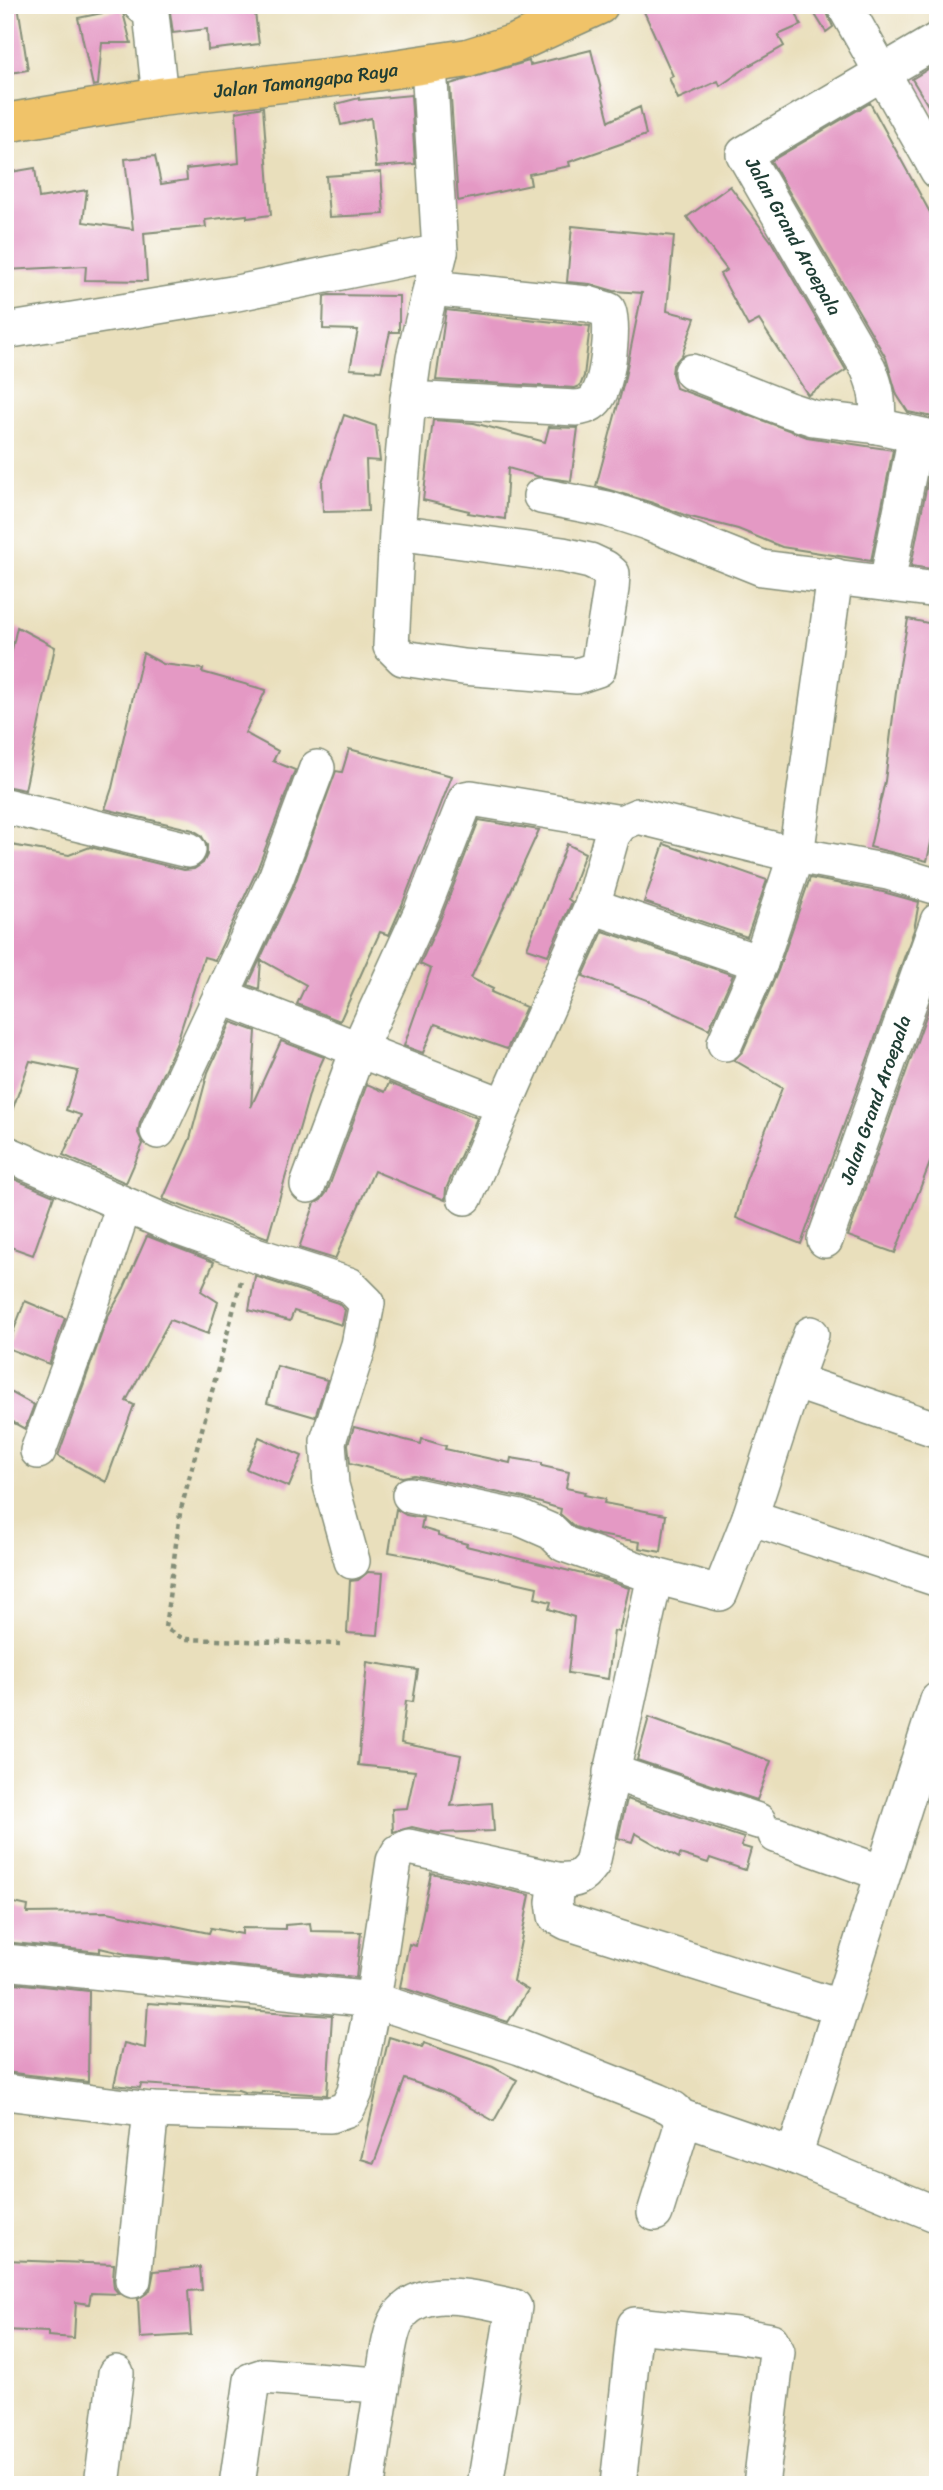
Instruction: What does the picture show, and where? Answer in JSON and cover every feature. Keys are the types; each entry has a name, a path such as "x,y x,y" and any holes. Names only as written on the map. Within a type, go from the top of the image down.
{"main road":[{"name":"Jalan Tamangapa Raya","path":"5,122 160,97 468,58 516,43 599,5"}],"street":[{"path":"114,5 127,5"},
{"path":"141,5 151,13 160,97"},
{"path":"844,5 938,171"},
{"name":"Jalan Grand Aroepala","path":"877,426 879,406 868,368 744,154 938,40"},
{"path":"397,532 563,555 605,568 612,574 611,589 598,669 577,676 463,667 403,658 391,646 397,532 408,399 414,358 440,252 429,65"},
{"path":"5,331 232,294 440,252"},
{"path":"408,399 576,408 590,405 600,393 611,343 612,323 608,310 588,304 431,288"},
{"path":"692,372 813,418 877,426 927,437 887,583"},
{"path":"541,496 607,509 648,522 762,568 938,590"},
{"path":"725,1043 760,962 796,855 835,576"},
{"path":"159,1131 275,878 317,768"},
{"path":"308,1185 359,1048 433,922 466,799 621,823"},
{"path":"5,806 188,850"},
{"path":"465,1197 592,906 612,835 621,823 638,816 796,855 888,872 938,887"},
{"path":"592,906 760,962"},
{"name":"Jalan Grand Aroepala","path":"825,1240 938,921"},
{"path":"222,996 504,1106"},
{"path":"5,1153 124,1205 249,1253 349,1285 367,1303 359,1345 328,1441 331,1485 352,1561"},
{"path":"38,1451 124,1205"},
{"path":"410,1495 520,1518 552,1532 564,1544 654,1576 720,1593 750,1517 811,1334"},
{"path":"794,1381 938,1430"},
{"path":"750,1517 938,1579"},
{"path":"5,2092 151,2110 330,2115 347,2109 355,2092 373,2000 394,1861 399,1852 409,1847 571,1881 582,1877 592,1864 654,1576"},
{"path":"794,2156 839,2007 935,1718"},
{"path":"611,1772 883,1872"},
{"path":"557,1880 554,1902 556,1916 567,1922 839,2007"},
{"path":"5,1962 373,2000 532,2052 666,2104 681,2117 794,2156 938,2215"},
{"path":"133,2280 151,2110"},
{"path":"655,2213 681,2129 681,2117"},
{"path":"367,2485 394,2326 405,2307 422,2299 447,2295 514,2307 485,2485"},
{"path":"618,2485 635,2325 736,2334 771,2341 777,2352 761,2485"},
{"path":"102,2485 116,2373"},
{"path":"237,2485 252,2380 264,2376 377,2385 382,2389"}],"path":[{"path":"249,1253 180,1513 165,1628 184,1639 340,1644"}],"building":[{"path":"18,5 28,70 5,74 5,6"},
{"path":"169,5 254,5 259,44 208,50 207,29 173,33"},
{"path":"641,5 793,5 801,25 778,35 784,46 720,86 718,81 678,99 669,78 673,76"},
{"path":"809,5 824,5 833,27 826,32"},
{"path":"122,9 131,43 102,43 98,85 93,86 78,18"},
{"path":"591,50 609,121 640,107 646,135 569,162 570,166 529,174 531,185 458,201 450,84 529,61 530,65"},
{"path":"938,63 938,122 912,79"},
{"path":"411,95 415,164 376,167 371,118 341,125 336,104 359,98"},
{"path":"870,103 938,227 938,418 908,412 897,395 886,358 771,161"},
{"path":"263,107 271,215 205,220 206,227 144,233 147,281 85,280 86,266 5,270 5,173 35,168 39,198 87,190 83,222 133,229 125,159 155,156 161,184 187,180 186,169 239,163 236,112"},
{"path":"381,172 384,214 329,217 326,176"},
{"path":"730,186 771,241 846,370 808,395 759,320 748,326 720,274 727,270 687,217"},
{"path":"572,226 674,236 667,311 695,318 682,355 673,365 672,374 676,388 807,437 893,450 871,561 782,547 738,529 687,516 596,486 624,382 642,293 567,282"},
{"path":"324,296 399,296 399,332 390,332 381,371 350,369 358,330 323,329"},
{"path":"446,310 590,326 584,376 580,386 575,388 436,380"},
{"path":"344,415 376,426 380,461 366,460 368,511 323,512 322,482"},
{"path":"433,420 474,423 545,442 549,427 578,428 571,481 540,477 508,468 505,519 468,513 469,511 423,500"},
{"path":"932,458 938,459 938,570 911,566"},
{"path":"908,619 938,625 938,811 927,861 870,847 885,781"},
{"path":"17,627 55,647 25,790 5,786 5,681"},
{"path":"143,653 163,664 203,669 202,672 266,690 245,733 278,751 273,761 295,770 257,870 215,960 204,957 176,1045 140,1122 138,1133 143,1144 126,1183 63,1155 81,1115 66,1110 78,1071 30,1061 8,1122 5,1121 5,844 69,855 90,847 184,870 194,869 203,863 207,855 207,845 201,835 193,830 105,809"},
{"path":"349,749 452,776 389,935 380,932 340,1021 297,1004 306,985 261,960 259,989 248,985 294,886 336,771 342,772"},
{"path":"479,820 539,830 471,978 493,989 491,992 526,1007 507,1049 435,1024 423,1053 404,1046 431,969 420,964"},
{"path":"567,844 585,853 568,899 572,902 548,955 527,948"},
{"path":"664,844 767,880 747,937 644,902"},
{"path":"810,878 919,902 914,930 801,1244 736,1218 745,1183 782,1088 734,1060 743,1051 778,971"},
{"path":"603,931 733,975 709,1029 646,1000 583,976"},
{"path":"938,982 938,1142 895,1253 848,1236"},
{"path":"231,1022 256,1031 251,1107 281,1041 324,1057 313,1081 268,1238 163,1199 190,1139 208,1072"},
{"path":"389,1083 477,1118 446,1189 445,1200 374,1171 335,1259 299,1248 315,1203 327,1192 367,1084 385,1092"},
{"path":"5,1175 54,1196 33,1255 5,1245"},
{"path":"147,1236 214,1262 201,1291 218,1302 208,1334 170,1320 126,1401 134,1405 106,1482 58,1456 108,1316 124,1288"},
{"path":"255,1276 338,1303 345,1310 342,1325 294,1311 290,1321 249,1310"},
{"path":"25,1301 65,1318 49,1364 7,1348"},
{"path":"277,1366 327,1380 315,1417 267,1403"},
{"path":"5,1389 34,1405 25,1429 5,1418"},
{"path":"354,1427 421,1444 422,1439 446,1446 445,1449 510,1463 511,1458 542,1463 542,1466 569,1472 566,1488 605,1499 604,1503 666,1515 661,1552 639,1548 640,1542 599,1535 575,1527 560,1514 561,1509 524,1498 414,1475 402,1477 350,1463 348,1444"},
{"path":"259,1437 302,1456 289,1487 246,1469"},
{"path":"396,1509 406,1515 423,1518 421,1528 467,1544 466,1546 599,1578 629,1588 619,1632 614,1631 608,1679 568,1673 574,1617 549,1609 551,1602 535,1598 537,1587 389,1552"},
{"path":"368,1572 383,1573 378,1635 347,1633 350,1581 358,1580"},
{"path":"367,1662 418,1670 413,1702 406,1701 401,1743 461,1755 451,1806 492,1803 494,1831 438,1833 412,1827 393,1832 392,1809 407,1808 415,1771 358,1765"},
{"path":"649,1717 771,1761 757,1800 637,1760"},
{"path":"627,1799 744,1838 741,1846 751,1849 745,1870 710,1858 708,1863 680,1854 679,1858 635,1833 632,1842 618,1838"},
{"path":"431,1873 530,1895 513,1981 528,1990 508,2022 400,1987 409,1944 416,1946"},
{"path":"5,1901 28,1906 27,1913 108,1912 209,1933 211,1928 242,1934 242,1928 285,1929 285,1925 310,1923 311,1931 361,1932 356,1978 130,1955 100,1948 100,1952 5,1942"},
{"path":"5,1982 89,1991 88,2082 5,2072"},
{"path":"148,2003 332,2016 327,2095 141,2084 140,2088 114,2085 124,2043 145,2048"},
{"path":"389,2037 422,2047 424,2043 493,2067 517,2080 494,2121 442,2092 405,2079 374,2163 361,2159"},
{"path":"5,2260 114,2264 114,2288 119,2294 91,2293 89,2304 76,2302 74,2338 48,2336 48,2332 5,2330"},
{"path":"200,2267 202,2290 188,2291 191,2335 140,2338 138,2299 150,2291 154,2271"}]}
